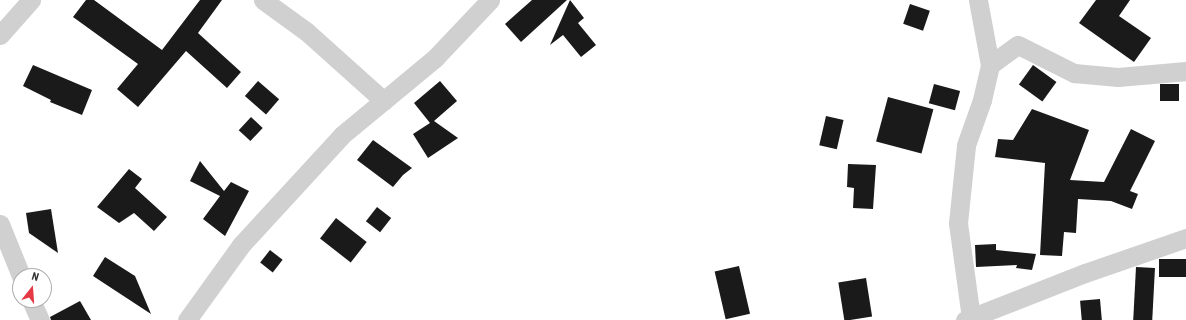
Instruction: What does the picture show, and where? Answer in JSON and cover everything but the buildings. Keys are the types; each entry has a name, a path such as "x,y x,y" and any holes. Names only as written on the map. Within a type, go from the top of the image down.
{"street":[{"path":"0,35 30,0"},
{"path":"263,0 307,32 384,101"},
{"path":"187,320 241,245 342,135 435,58 490,0"},
{"path":"978,0 990,65 982,100 966,145 958,223 968,319 1065,280 1186,238"},
{"path":"990,65 1018,45 1074,73 1118,76 1186,71"},
{"path":"0,224 19,268"},
{"path":"35,308 40,320"}]}
